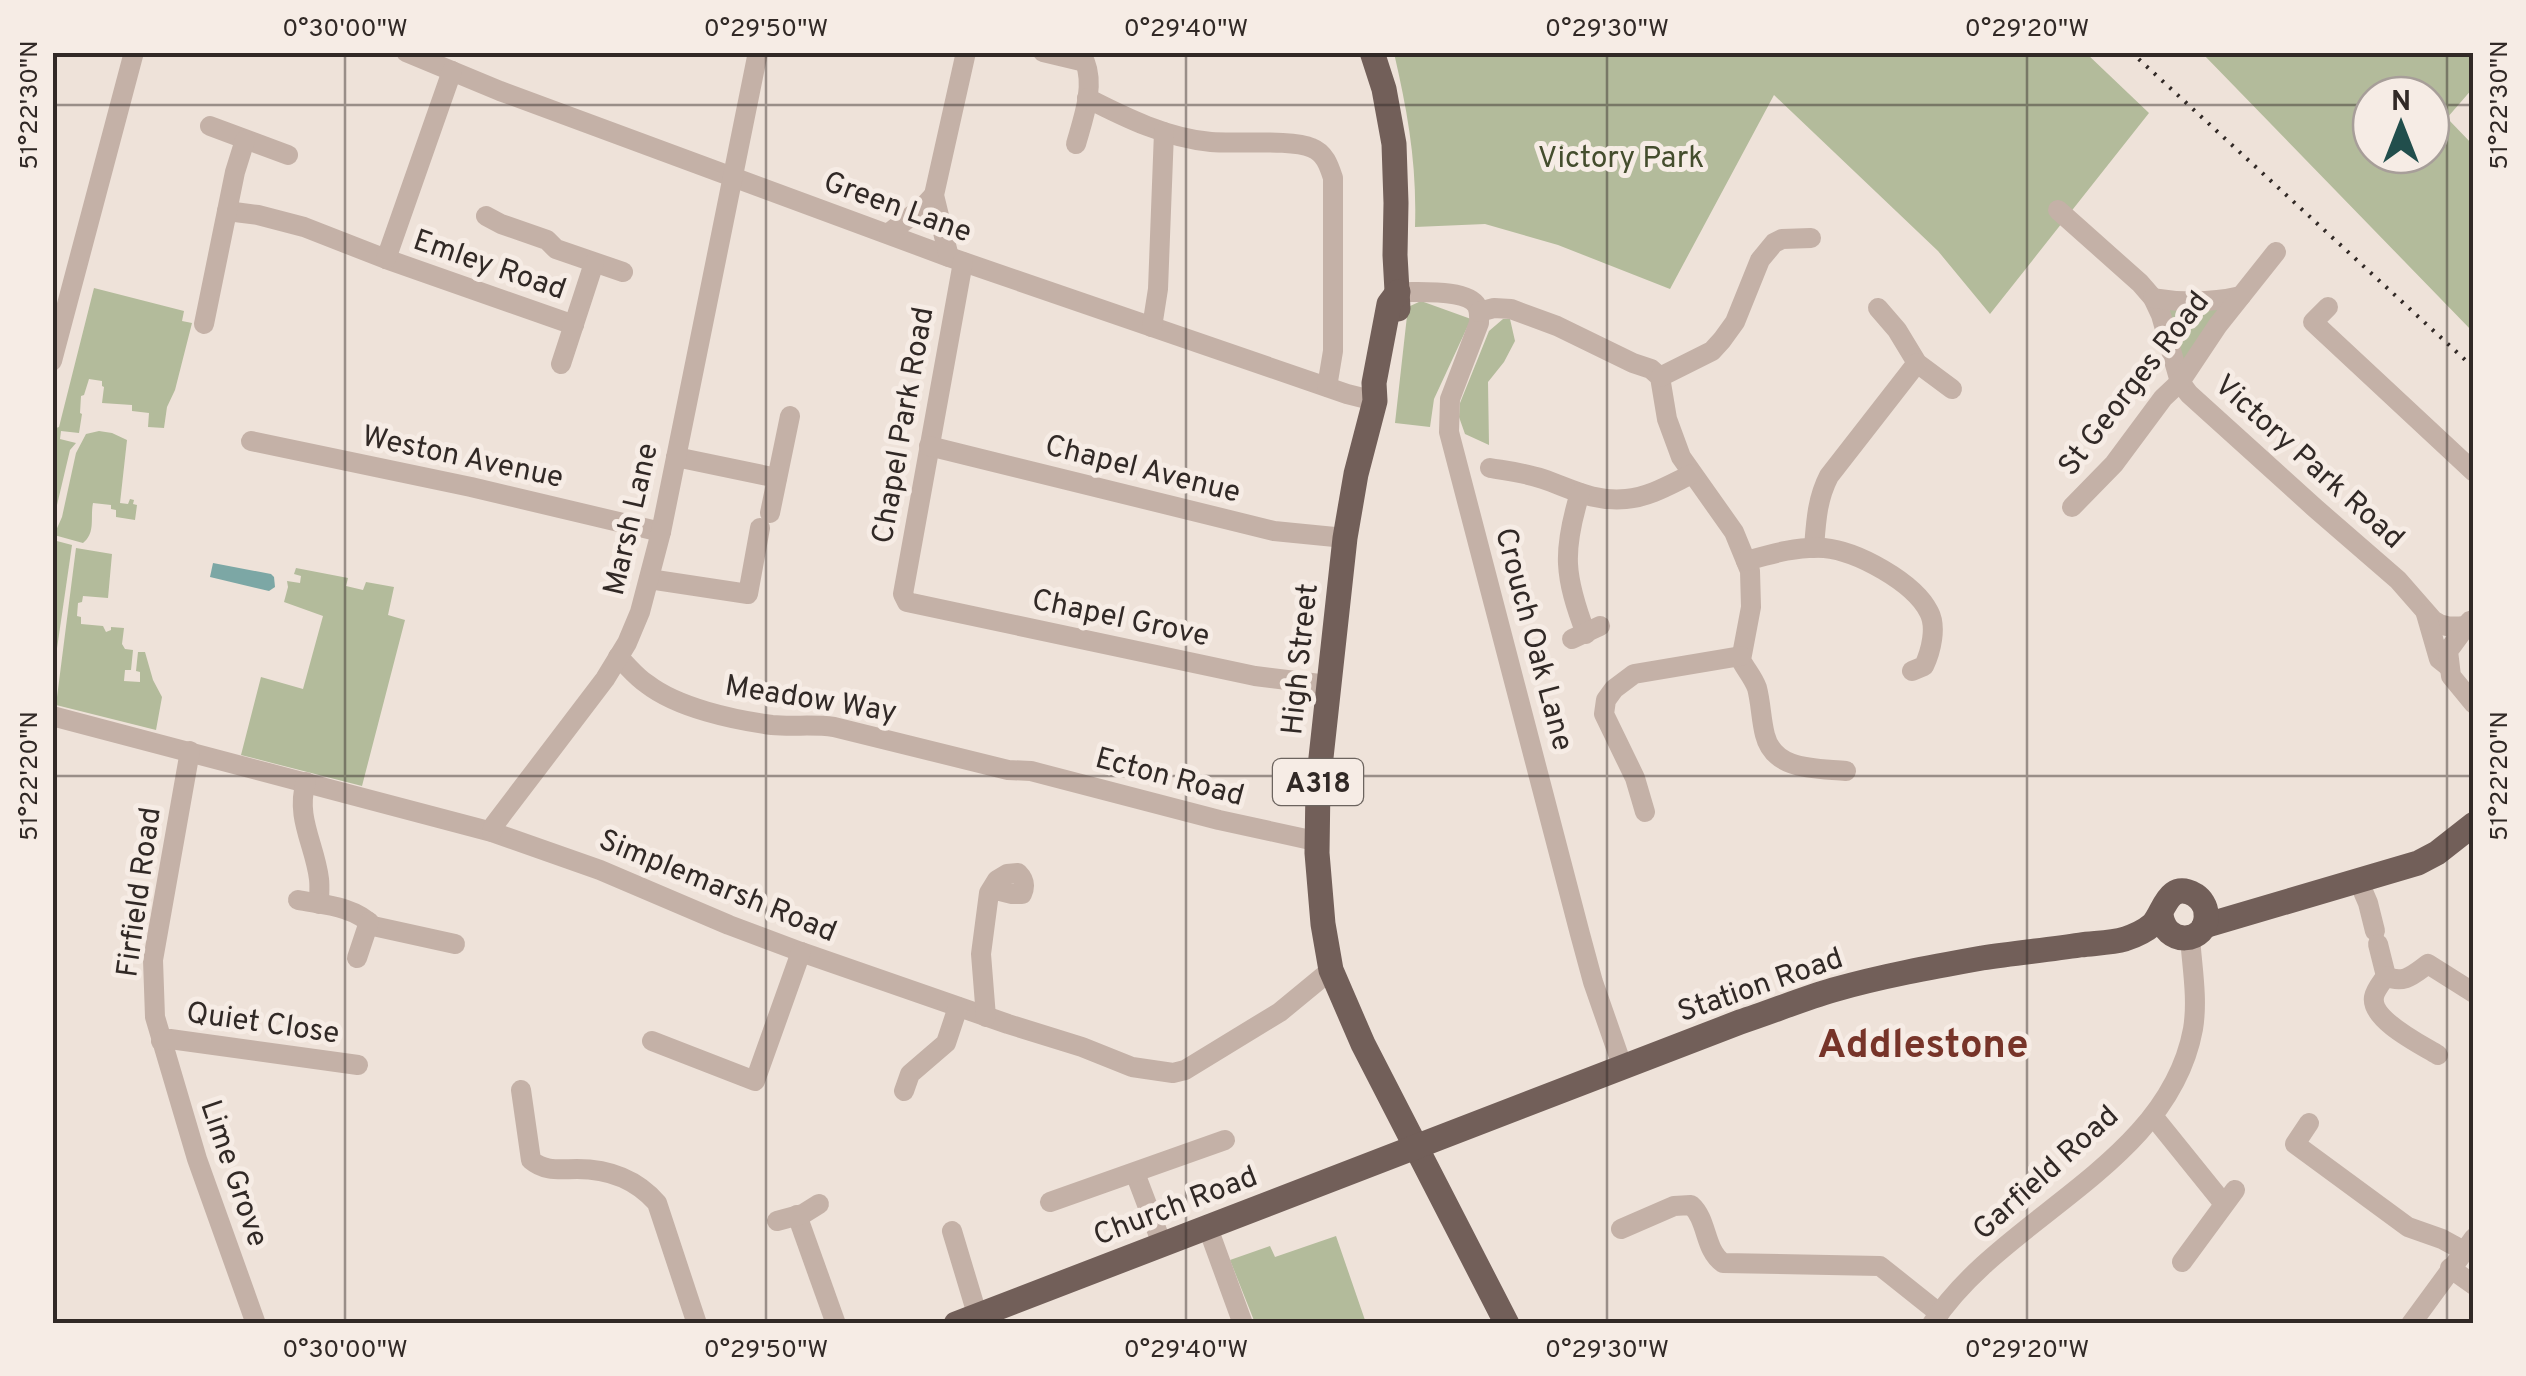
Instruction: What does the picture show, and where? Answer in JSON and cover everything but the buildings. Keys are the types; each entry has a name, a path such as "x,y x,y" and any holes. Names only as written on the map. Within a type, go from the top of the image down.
{"main road":[{"name":"A318","path":"1372,52 1384,89 1394,144 1398,292 1389,304 1374,383 1375,400"},
{"name":"High Street","path":"1375,400 1345,538 1318,785 1318,840 1323,924 1332,970 1363,1044 1417,1148"},
{"name":"Station Road","path":"1417,1148 1740,1022 1858,983 1986,958 2124,939 2246,912 2418,863 2474,824"},
{"name":"A318","path":"1417,1148 1506,1324"},
{"name":"Church Road","path":"971,1321 1417,1148"}],"street":[{"path":"52,361 134,52"},
{"name":"Marsh Lane","path":"492,832 590,701 634,628 661,532 758,52"},
{"path":"956,260 934,195 966,52"},
{"path":"1043,52 1086,57 1087,98 1076,144"},
{"name":"Green Lane","path":"412,54 956,260 1375,400"},
{"name":"Emley Road","path":"386,259 452,71"},
{"path":"1087,98 1164,132 1205,142 1297,144 1322,154 1334,178 1332,352 1327,387"},
{"path":"210,126 288,155"},
{"path":"1152,327 1158,289 1164,132"},
{"path":"204,324 244,140"},
{"path":"889,234 934,195"},
{"name":"Victory Park Road","path":"2058,210 2153,298 2180,382 2212,416 2398,580 2426,614 2439,659 2450,667 2457,686 2474,704"},
{"name":"Emley Road","path":"227,211 304,227 574,325"},
{"name":"Emley Road","path":"486,216 548,240 556,249 623,272"},
{"path":"1660,377 1712,350 1735,322 1760,260 1774,243 1788,232 1811,238"},
{"name":"St Georges Road","path":"2072,507 2114,464 2163,398 2180,382 2276,252"},
{"name":"Chapel Park Road","path":"904,599 956,260"},
{"name":"Emley Road","path":"561,364 594,263"},
{"path":"1398,292 1464,297 1479,312 1511,309 1651,369 1660,377 1673,440 1734,532 1750,571 1752,592 1741,656 1757,689 1770,750 1785,762 1846,771"},
{"name":"St Georges Road","path":"2153,298 2217,302 2240,296"},
{"path":"1878,308 1897,330 1916,363 1952,389"},
{"path":"2328,308 2314,322 2474,472"},
{"name":"Crouch Oak Lane","path":"1479,312 1450,399 1448,432 1580,934 1622,1068"},
{"path":"1814,548 1818,503 1829,476 1916,363"},
{"path":"650,579 746,603 790,416"},
{"name":"Weston Avenue","path":"251,442 471,487 661,532"},
{"name":"Chapel Avenue","path":"928,446 1274,531 1345,538"},
{"path":"676,457 777,478"},
{"path":"1490,467 1604,499 1652,493 1692,474"},
{"path":"1580,493 1570,524 1568,578 1586,633"},
{"path":"1746,561 1827,548 1867,562 1910,588 1931,614 1933,625 1924,666 1912,671"},
{"name":"Chapel Grove","path":"904,599 1196,664 1328,686"},
{"path":"2426,614 2450,628 2470,621"},
{"path":"2450,667 2448,651 2470,621"},
{"path":"1644,812 1635,778 1604,714 1606,700 1634,674 1741,656"},
{"name":"Meadow Way","path":"618,657 662,694 716,714 776,726 834,727 1008,770"},
{"name":"Simplemarsh Road","path":"52,716 492,832 583,864 801,952 1082,1047 1132,1068 1172,1073 1198,1064 1280,1012 1332,970"},
{"name":"Firfield Road","path":"161,1041 155,1017 153,960 190,752"},
{"name":"Ecton Road","path":"1008,770 1031,771 1230,823 1318,840"},
{"path":"306,782 302,808 320,881 308,902 343,908 364,916 372,926 455,944"},
{"path":"2359,882 2368,902 2386,976 2372,1000 2376,1009 2387,1023 2438,1055"},
{"path":"986,1017 981,954 992,889"},
{"path":"357,958 369,922"},
{"name":"Garfield Road","path":"1935,1318 1956,1292 2078,1189 2152,1116 2176,1077 2192,1031 2194,985 2185,923"},
{"path":"652,1041 755,1080 801,952"},
{"path":"2386,976 2406,980 2428,964 2474,993"},
{"path":"907,1092 910,1074 946,1043 958,1007"},
{"name":"Quiet Close","path":"161,1041 359,1064"},
{"name":"Lime Grove","path":"161,1041 256,1324"},
{"path":"521,1090 531,1160 538,1166 595,1171 627,1179 645,1189 656,1203 697,1324"},
{"path":"2152,1116 2229,1197 2182,1262"},
{"path":"2309,1123 2295,1144 2408,1227 2469,1244 2410,1324"},
{"path":"1050,1202 1225,1140"},
{"path":"1135,1173 1162,1244"},
{"path":"819,1204 787,1218 836,1324"},
{"path":"1621,1228 1674,1206 1691,1204 1697,1210 1714,1257 1723,1263 1880,1266 1935,1318"},
{"path":"1208,1228 1243,1324"},
{"path":"952,1231 971,1321"},
{"path":"2450,1268 2474,1285"}],"green space":[{"name":"Victory Park","path":"1394,53 2086,53 2149,113 1990,314 1938,251 1774,95 1670,289 1558,245 1485,224 1415,227 1410,139"},
{"path":"2202,53 2473,53 2473,88 2451,113 2451,75 2351,75 2351,175 2451,175 2451,122 2473,145 2473,332"},
{"path":"94,288 184,311 182,321 192,323 164,428 148,427 149,413 132,411 132,405 102,403 102,381 89,379 81,396 79,433 61,431 60,439 76,443 70,450 53,522 53,429 59,427"},
{"path":"2241,296 2186,370 2168,340 2170,301"},
{"path":"1421,301 1471,319 1434,399 1430,427 1395,423 1408,307"},
{"path":"1503,319 1510,319 1515,341 1488,382 1489,445 1465,434 1459,417 1460,403 1489,331"},
{"path":"99,431 127,440 120,503 134,500 135,520 116,517 111,505 93,503 91,530 83,543 54,535 62,517 76,453 86,434"},
{"path":"52,540 72,545 53,676"},
{"path":"76,548 112,554 108,598 83,596 77,616 81,617 81,624 103,626 106,632 111,627 124,628 122,644 133,650 131,670 125,670 124,681 140,682 140,672 136,671 138,652 145,652 162,697 156,730 56,705"},
{"path":"296,568 348,578 346,586 363,590 366,582 394,587 388,615 405,620 362,786 241,755 261,677 303,689 323,616 284,602 287,581 300,583 301,576 294,574"},
{"path":"1336,1236 1366,1323 1255,1323 1230,1260 1270,1246 1275,1257"}],"water":[{"path":"213,563 271,574 275,587 269,591 210,577"}],"railway":[{"path":"2131,52 2474,368"}],"district":[{"name":"Addlestone","path":"1923,1043"}]}
